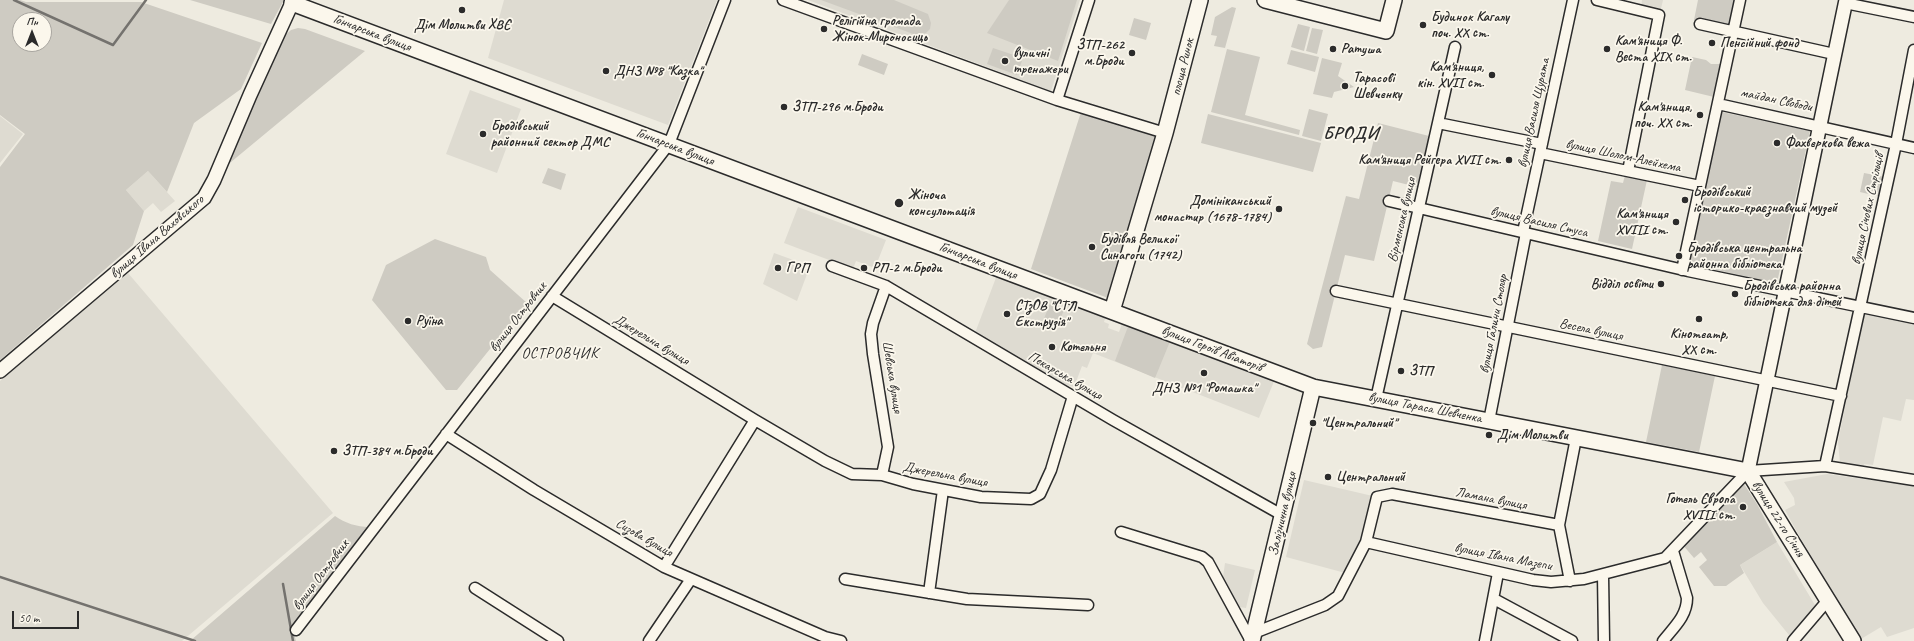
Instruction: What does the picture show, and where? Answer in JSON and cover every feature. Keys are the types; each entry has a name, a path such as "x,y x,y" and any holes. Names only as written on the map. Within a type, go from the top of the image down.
{"main road":[{"name":"площа Ринок","path":"1165,133 1200,0"},
{"path":"1265,0 1288,3 1386,31 1394,0"},
{"name":"Гончарська вулиця","path":"293,1 1112,311"},
{"path":"1112,311 1165,133"},
{"name":"вулиця Героїв Авіаторів","path":"1112,311 1313,387"},
{"name":"вулиця Тараса Шевченка","path":"1313,387 1748,471"},
{"name":"Залізнична вулиця","path":"1253,638 1313,387"},
{"name":"вулиця 22-го Січня","path":"1748,471 1853,641"}],"street":[{"name":"вулиця Островчик","path":"296,630 669,144 725,0"},
{"path":"783,0 1057,100 1165,133"},
{"path":"1057,100 1089,0"},
{"name":"вулиця Василя Щурата","path":"1524,233 1573,0"},
{"path":"1597,0 1659,15 1628,171"},
{"path":"1740,0 1682,270 1914,318"},
{"name":"вулиця Івана Ваховського","path":"0,371 204,198 214,180 250,95 293,1"},
{"path":"1914,17 1845,2 1819,126 1914,148"},
{"path":"1700,24 1834,54"},
{"name":"Вірменська вулиця","path":"1376,399 1455,47"},
{"name":"вулиця Січових Стрільців","path":"1825,466 1896,144 1914,50"},
{"name":"майдан Свободи","path":"1718,104 1819,126 1785,291"},
{"name":"вулиця Шолом-Алейхема","path":"1438,123 1628,171 1700,186"},
{"name":"вулиця Василя Стуса","path":"1389,201 1682,270"},
{"name":"вулиця Галини Столяр","path":"1489,421 1524,233"},
{"name":"Пекарська вулиця","path":"832,266 886,286 1073,396 1282,515"},
{"name":"Шевська вулиця","path":"882,475 888,447 871,334 872,323 886,286"},
{"name":"Весела вулиця","path":"1336,291 1841,396"},
{"name":"вулиця 22-го Січня","path":"1748,471 1785,291"},
{"name":"Джерельна вулиця","path":"552,296 755,420 852,474 882,475 943,490 981,497 1020,500 1031,499 1040,494 1051,470 1073,396"},
{"path":"664,567 755,420"},
{"name":"Сизова вулиця","path":"446,434 534,490 664,567 825,637 841,641"},
{"path":"1570,581 1560,525 1576,438"},
{"path":"1748,471 1825,466 1914,480"},
{"name":"вулиця Івана Мазепи","path":"1366,542 1533,580 1551,582 1570,581 1603,575 1665,558 1748,471"},
{"path":"929,594 943,490"},
{"name":"Ламана вулиця","path":"1366,542 1377,497 1392,494 1560,525"},
{"path":"1121,532 1202,557 1208,562 1253,638 1325,605 1338,596 1366,542"},
{"path":"1663,641 1684,614 1687,606 1673,551"},
{"path":"1485,641 1498,573"},
{"path":"1603,575 1604,641"},
{"path":"649,641 691,579"},
{"path":"844,579 967,599 1088,605"},
{"path":"474,588 549,638 558,641"},
{"path":"1494,600 1572,641"},
{"path":"1793,641 1828,600"}],"shaded area":[{"path":"0,0 20,0 26,2 141,2 262,43 241,89 194,123 167,192 148,171 126,190 144,211 133,245 0,360 0,167 25,134 0,115"},
{"path":"190,0 284,0 271,24"},
{"name":"ДНЗ №8 \"Казка\"","path":"504,0 717,0 668,125 488,58"},
{"path":"808,0 1080,0 1051,91"},
{"path":"821,0 894,0 928,14 931,23 930,29 926,33 916,35"},
{"path":"1009,0 1077,0 1058,61 987,33"},
{"path":"1642,0 1663,0 1660,13 1641,8"},
{"path":"1698,0 1738,0 1732,28 1694,20"},
{"path":"1232,7 1236,8 1225,48 1214,46 1217,36 1211,35 1215,17"},
{"path":"1134,18 1151,23 1146,40 1129,35"},
{"path":"1298,24 1310,27 1304,51 1291,47"},
{"path":"298,28 305,29 365,51 225,167 283,37 291,30"},
{"path":"1312,28 1323,30 1317,54 1306,51"},
{"name":"вуличні тренажери","path":"993,48 1023,58 1017,75 987,64"},
{"path":"1227,49 1260,57 1245,115 1300,130 1299,135 1211,112"},
{"path":"1291,50 1319,57 1315,72 1287,64"},
{"path":"862,54 888,64 884,75 858,65"},
{"path":"1692,57 1706,60 1711,64 1721,64 1714,97 1685,90"},
{"path":"1322,58 1342,63 1338,76 1354,87 1334,92 1332,98 1313,94"},
{"path":"470,90 521,109 497,173 446,154"},
{"path":"1309,109 1328,114 1321,141 1302,136"},
{"path":"1081,112 1157,135 1108,298 1031,269"},
{"path":"1722,112 1810,131 1777,283 1689,264"},
{"path":"1208,114 1321,143 1313,172 1201,143"},
{"path":"0,116 23,134 0,163"},
{"path":"1378,123 1429,136 1417,187 1393,181 1374,261 1345,255 1322,347 1313,349 1307,344 1346,196 1359,199"},
{"path":"548,168 566,174 561,190 542,183"},
{"path":"148,171 175,201 161,212 153,203 144,211 126,190"},
{"path":"1864,173 1885,177 1881,197 1860,192"},
{"path":"1625,175 1647,180 1632,249 1598,241 1611,181 1623,183"},
{"path":"798,207 886,240 875,268 856,261 853,269 784,243"},
{"path":"435,239 486,257 490,270 527,303 457,390 446,390 372,300 386,265"},
{"path":"774,253 810,266 797,301 763,284"},
{"path":"128,273 333,513 182,641 0,641 0,381"},
{"path":"997,275 1106,315 1104,322 1109,324 1108,328 1119,332 1123,321 1275,379 1259,418 1093,353 1087,368 1082,366 1074,387 1062,384 975,333"},
{"path":"1050,304 1064,310 1057,326 1043,321"},
{"path":"1864,312 1914,323 1914,400 1906,399 1901,421 1883,417 1873,465 1864,464 1863,467 1840,463 1838,442"},
{"path":"1129,324 1171,339 1155,378 1115,361"},
{"path":"1662,365 1715,376 1699,452 1646,442"},
{"path":"1827,474 1914,486 1914,628 1887,637 1881,627 1861,639 1797,532 1785,510 1795,505 1794,498 1784,482"},
{"path":"1304,480 1377,497 1366,542 1349,574 1286,557"},
{"path":"1744,484 1757,504 1777,542 1740,565 1744,573 1726,586 1714,586 1699,567 1707,560 1701,552 1694,558 1682,544"},
{"path":"335,516 351,524 369,527 293,630 296,641 190,641"},
{"path":"1777,542 1818,610 1793,640 1763,603 1740,565"},
{"path":"1225,563 1255,570 1246,608 1239,607 1223,577"}],"waterway":[{"path":"14,0 113,45 146,0"},
{"path":"0,577 195,641"},
{"path":"283,584 293,641"}],"place":[{"name":"Дім Молитви ХВЄ","path":"462,10"},
{"name":"Будинок Кагалу поч. XX ст.","path":"1423,25"},
{"name":"Релігійна громада Жінок-Мироносиць","path":"824,29"},
{"name":"Пенсійний фонд","path":"1712,43"},
{"name":"Ратуша","path":"1333,49"},
{"name":"Кам'яниця Ф. Веста XIX ст.","path":"1607,49"},
{"name":"ЗТП-262 м.Броди","path":"1132,53"},
{"name":"вуличні тренажери","path":"1005,61"},
{"name":"ДНЗ №8 \"Казка\"","path":"606,71"},
{"name":"Кам'яниця, кін. XVII ст.","path":"1492,75"},
{"name":"Тарасові Шевченку","path":"1345,86"},
{"name":"ЗТП-296 м.Броди","path":"784,107"},
{"name":"Кам'яниця, поч. XX ст.","path":"1700,115"},
{"name":"Бродівський районний сектор ДМС","path":"483,134"},
{"name":"Фахверкова вежа","path":"1777,143"},
{"name":"Кам'яниця Рейгера XVII ст.","path":"1509,160"},
{"name":"Бродівський історико-краєзнавчий музей","path":"1685,200"},
{"name":"Жіноча консультація","path":"899,203"},
{"name":"Домініканський монастир (1678-1784)","path":"1279,209"},
{"name":"Кам'яниця XVIII ст.","path":"1676,222"},
{"name":"Будівля Великої Синагоги (1742)","path":"1092,247"},
{"name":"Бродівська центральна районна бібліотека","path":"1679,256"},
{"name":"ГРП","path":"778,268"},
{"name":"РП-2 м.Броди","path":"864,268"},
{"name":"Відділ освіти","path":"1661,284"},
{"name":"Бродівська районна бібліотека для дітей","path":"1735,294"},
{"name":"СТзОВ \"СТЛ Екструзія\"","path":"1007,314"},
{"name":"Кінотеатр, XX ст.","path":"1699,319"},
{"name":"Руїна","path":"408,321"},
{"name":"Котельня","path":"1052,347"},
{"name":"ЗТП","path":"1401,371"},
{"name":"ДНЗ №1 \"Ромашка\"","path":"1204,373"},
{"name":"\"Центральний\"","path":"1313,423"},
{"name":"Дім Молитви","path":"1489,435"},
{"name":"ЗТП-384 м.Броди","path":"334,451"},
{"name":"Центральний","path":"1328,477"},
{"name":"Готель Європа XVIII ст.","path":"1743,507"}],"district":[{"name":"БРОДИ","path":"1351,134"},
{"name":"ОСТРОВЧИК","path":"560,354"}]}
